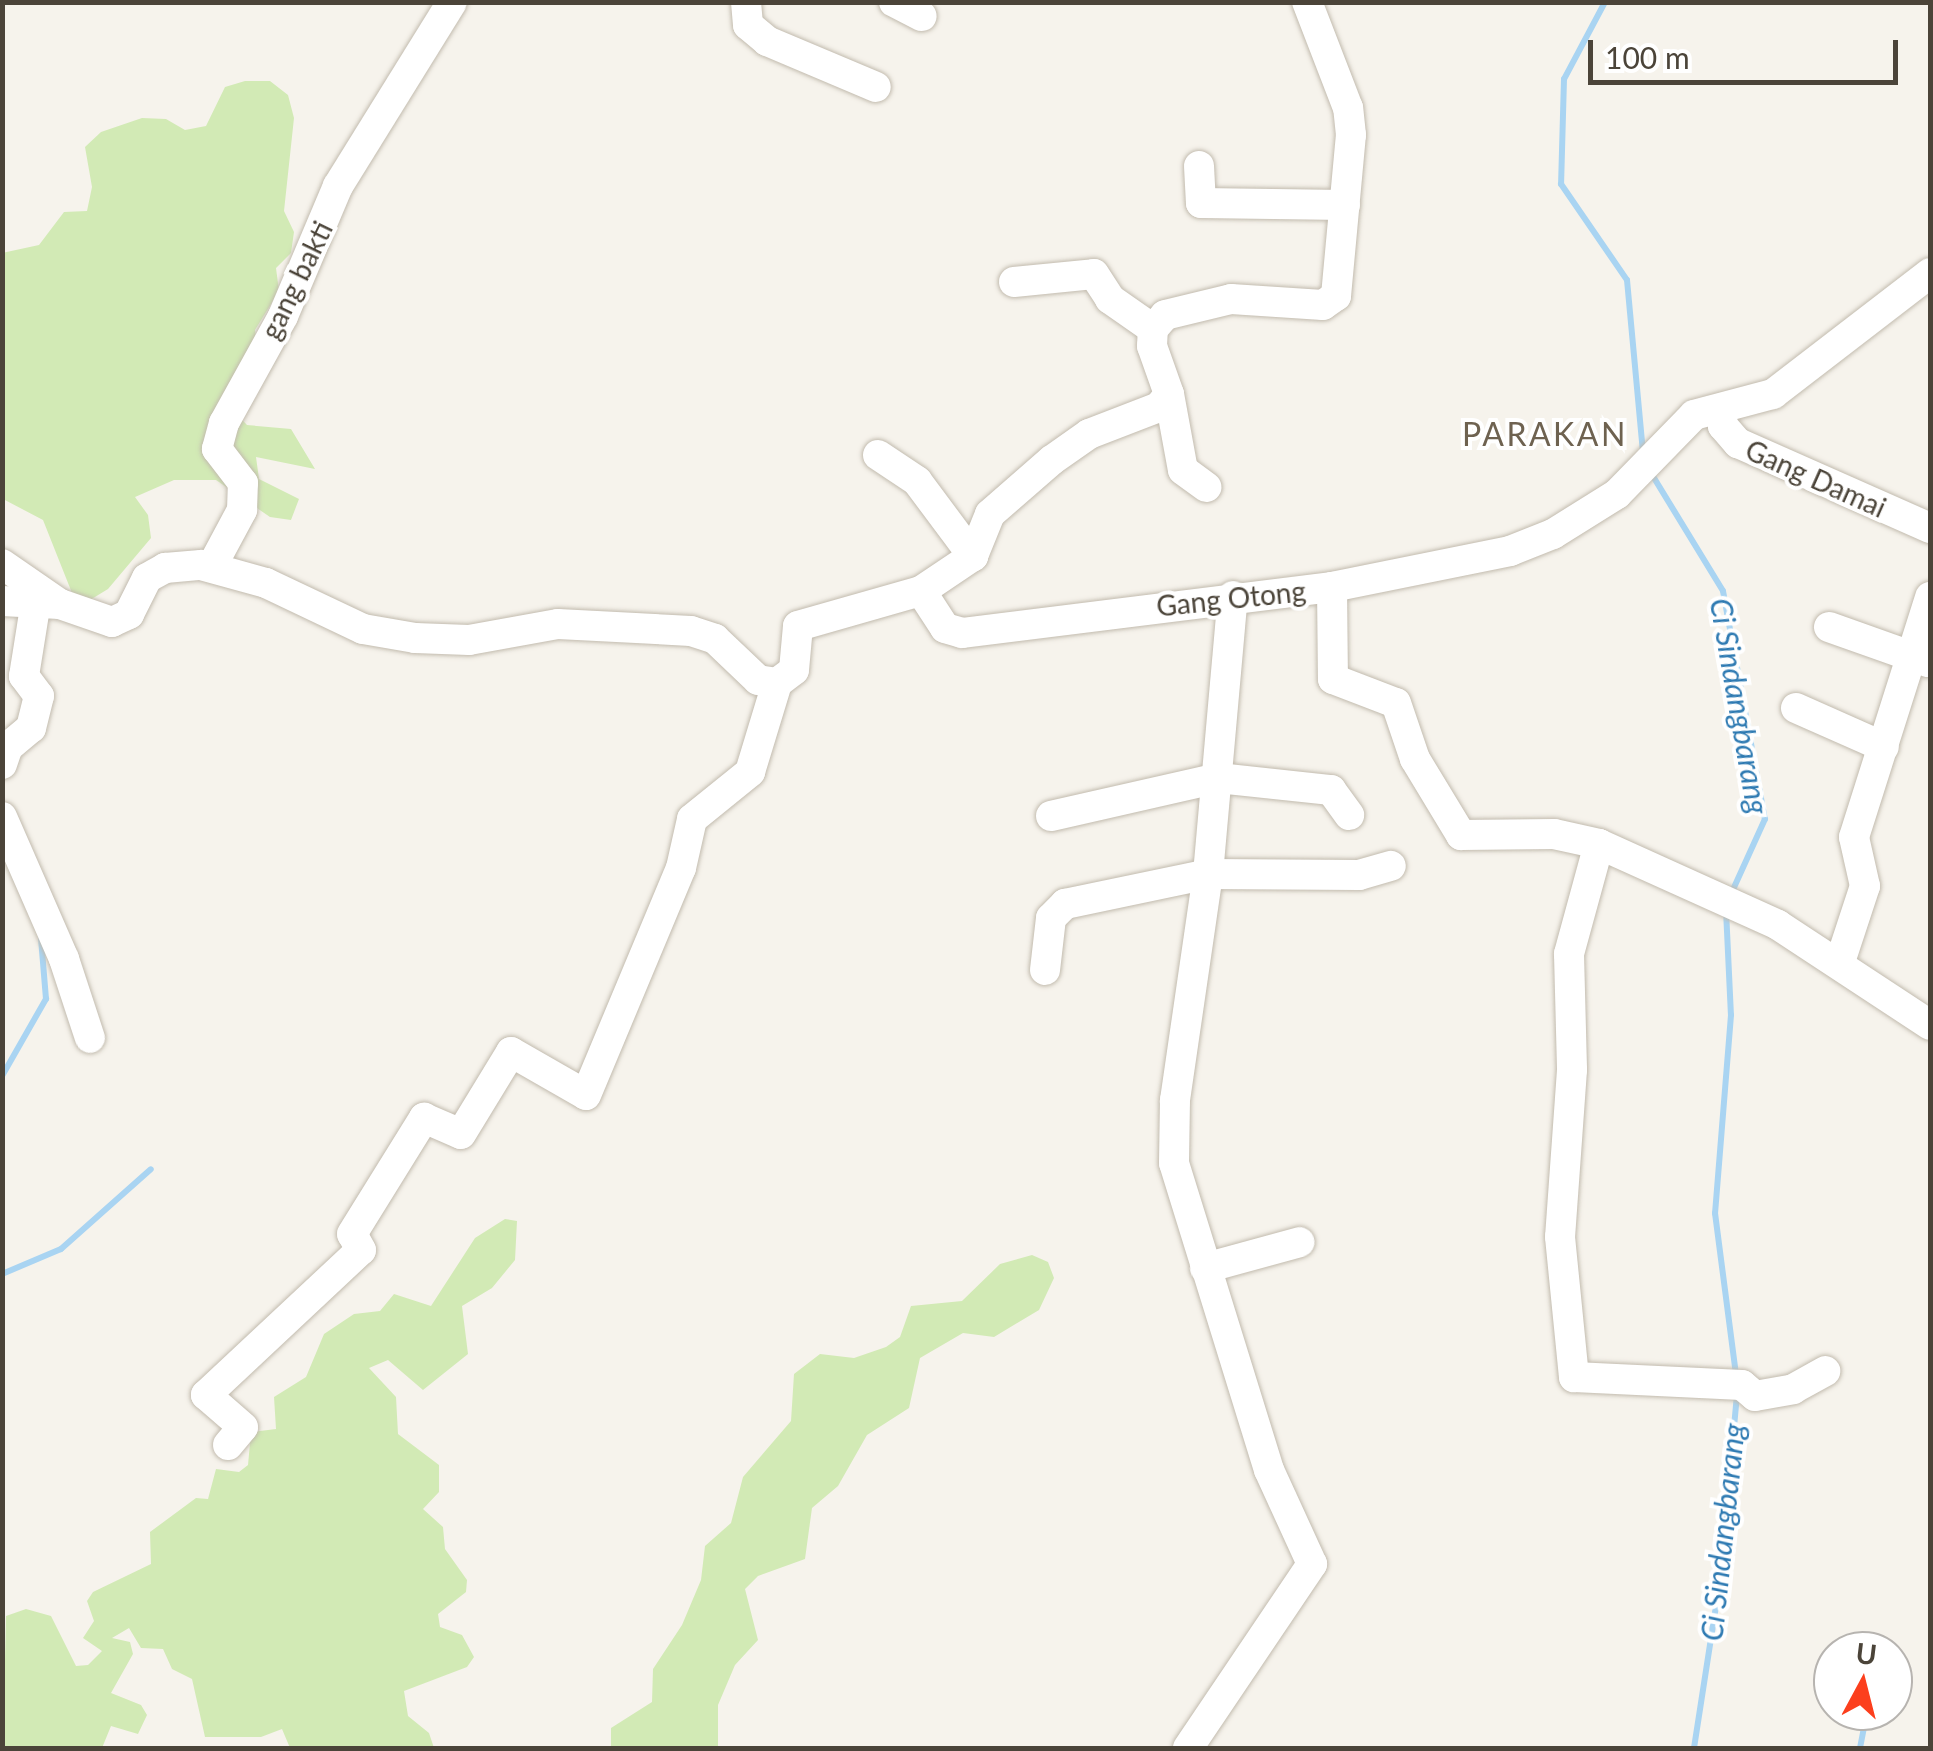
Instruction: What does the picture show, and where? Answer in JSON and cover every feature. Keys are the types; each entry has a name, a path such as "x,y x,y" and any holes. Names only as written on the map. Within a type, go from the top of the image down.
{"street":[{"name":"gang bakti","path":"212,566 242,510 243,483 218,449 224,422 283,316 338,186 452,2"},
{"path":"746,2 748,25 767,41 876,87"},
{"path":"894,2 922,16"},
{"path":"1206,487 1183,470 1169,394 1152,346 1153,329 1165,315 1231,299 1322,305 1336,296 1345,205 1348,108 1308,2"},
{"path":"1199,166 1201,203 1345,205"},
{"path":"1332,587 1510,551 1552,534 1617,494 1662,454 1694,415 1772,394 1930,273"},
{"path":"1014,282 1094,274 1110,298 1153,329"},
{"path":"2,601 117,621 128,614 147,578 166,568 212,566 266,583 363,629 415,638 469,640 558,624 691,631 714,639 758,680 777,683 791,676 795,630 920,590 972,556 990,514 1052,460 1089,434 1159,407 1169,394"},
{"name":"Gang Damai","path":"1721,410 1723,426 1738,443 1930,528"},
{"path":"878,455 916,481 972,556"},
{"path":"2,564 48,606"},
{"name":"Gang Otong","path":"920,590 945,628 962,633 1234,596 1332,587 1333,680 1396,703 1415,759 1442,796 1453,828 1472,838 1554,834 1599,844 1726,899 1926,1014"},
{"path":"1188,1748 1312,1564 1269,1470 1180,1190 1172,1132 1208,874 1234,596"},
{"path":"1840,962 1865,886 1854,837 1884,747 1921,660 1930,597"},
{"path":"2,764 8,747 31,728 40,696 24,676 48,606"},
{"path":"1829,627 1921,660"},
{"path":"228,1445 243,1427 206,1395 361,1250 352,1234 424,1118 461,1134 511,1052 586,1096 680,868 692,819 750,772 777,683"},
{"path":"1796,708 1884,747"},
{"path":"1051,816 1218,778 1331,790 1349,815"},
{"path":"2,817 44,907 90,1038"},
{"path":"1599,844 1569,954 1572,1070 1560,1236 1574,1377 1742,1385 1754,1396 1784,1391 1825,1370"},
{"path":"1046,970 1050,918 1065,904 1208,874 1359,875 1390,866"},
{"path":"1205,1268 1300,1242"}],"green space":[{"path":"245,81 270,81 288,95 294,118 284,211 294,232 291,253 276,268 279,291 255,330 261,377 231,408 247,425 291,429 315,469 256,457 259,479 299,499 291,520 270,517 216,480 174,480 135,497 148,515 151,538 108,589 90,600 72,593 43,520 3,499 2,253 39,245 64,212 87,211 92,187 85,147 101,132 142,118 166,119 185,130 206,126 225,87"},
{"path":"505,1219 517,1221 515,1260 492,1288 462,1306 468,1354 423,1390 388,1360 369,1368 396,1397 398,1434 439,1465 439,1492 423,1509 443,1527 445,1549 467,1580 466,1592 438,1614 440,1627 462,1635 474,1657 467,1667 404,1691 408,1716 429,1733 434,1748 290,1748 282,1729 261,1737 205,1737 192,1679 172,1669 163,1649 141,1648 129,1628 112,1638 130,1642 133,1654 111,1693 141,1705 147,1715 138,1734 111,1726 102,1748 3,1748 6,1616 26,1609 51,1616 76,1666 88,1665 102,1651 83,1638 94,1621 87,1601 93,1592 151,1564 150,1532 196,1498 208,1499 216,1469 239,1472 248,1465 251,1432 276,1429 274,1397 306,1377 324,1334 354,1314 380,1311 394,1294 431,1306 475,1238"},
{"path":"1032,1255 1048,1262 1054,1278 1039,1310 994,1337 963,1333 920,1358 909,1408 867,1435 838,1486 812,1508 805,1559 758,1576 745,1589 758,1640 735,1665 718,1705 718,1748 611,1748 611,1728 652,1702 653,1669 682,1625 701,1580 705,1546 731,1523 743,1477 791,1421 794,1374 820,1354 854,1358 886,1347 900,1337 911,1306 962,1301 1000,1264"}],"waterway":[{"name":"Ci Sindangbarang","path":"1605,2 1564,79 1561,184 1627,280 1643,452"},
{"name":"Ci Sindangbarang","path":"1651,473 1723,591 1765,819 1731,894"},
{"name":"Ci Sindangbarang","path":"1726,910 1731,1015 1715,1213 1736,1375"},
{"path":"2,1076 46,999 41,938"},
{"path":"2,1274 61,1249 151,1169"},
{"name":"Ci Sindangbarang","path":"1694,1748 1720,1581 1737,1393"},
{"path":"1860,1748 1863,1731"}],"district":[{"name":"PARAKAN","path":"1545,434"}]}
